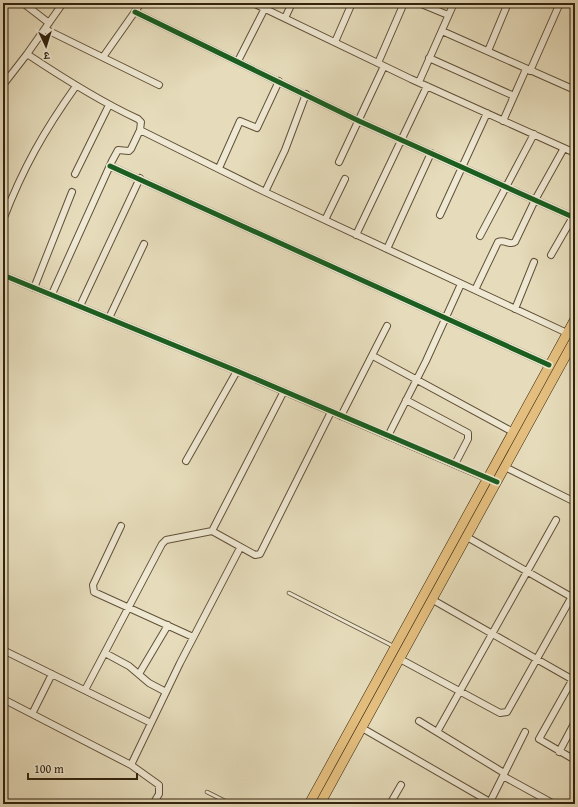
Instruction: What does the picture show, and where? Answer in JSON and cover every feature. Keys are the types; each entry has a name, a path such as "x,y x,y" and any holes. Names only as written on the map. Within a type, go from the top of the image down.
{"main road":[{"path":"309,804 575,319"},
{"path":"320,804 505,467 572,351 575,340"}],"street":[{"path":"23,3 49,23"},
{"path":"4,83 27,54 63,3"},
{"path":"103,58 141,3"},
{"path":"253,3 384,66 575,153"},
{"path":"285,18 292,3"},
{"path":"335,42 352,3"},
{"path":"378,62 404,3"},
{"path":"419,3 448,15"},
{"path":"419,82 454,3"},
{"path":"488,51 508,3"},
{"path":"503,121 560,3"},
{"path":"238,61 265,8"},
{"path":"135,12 359,120 535,200 574,216 551,255"},
{"path":"45,29 159,85"},
{"path":"442,31 575,90"},
{"path":"27,54 76,86 109,105 140,120 140,130 131,149 126,151 118,150 52,294"},
{"path":"429,58 514,96"},
{"path":"339,162 384,66"},
{"path":"219,168 240,122 256,128 279,81"},
{"path":"3,220 24,169 39,140 76,86"},
{"path":"356,235 427,86"},
{"path":"265,192 285,150 306,94"},
{"path":"75,174 109,105"},
{"path":"440,215 487,113"},
{"path":"140,130 265,192 567,333"},
{"path":"480,236 534,134"},
{"path":"475,290 498,242 503,241 510,244 515,242 535,200 564,148"},
{"path":"387,249 431,153"},
{"path":"110,166 140,178 549,365"},
{"path":"80,306 140,178"},
{"path":"326,220 345,180"},
{"path":"34,288 72,192"},
{"path":"109,318 144,244"},
{"path":"515,309 534,262"},
{"path":"3,275 237,371 497,482"},
{"path":"388,436 461,284"},
{"path":"341,416 387,326"},
{"path":"373,356 513,432"},
{"path":"186,461 237,371"},
{"path":"212,531 284,391"},
{"path":"406,400 468,433 468,439 455,464"},
{"path":"85,690 162,544 166,540 212,531 240,548 255,555 260,554 331,412"},
{"path":"505,467 575,502"},
{"path":"437,732 556,520"},
{"path":"121,526 92,589 94,592 130,607 193,637"},
{"path":"467,537 573,598"},
{"path":"131,765 193,637 240,548"},
{"path":"400,659 504,714 507,712 573,598 575,591"},
{"path":"433,600 537,659 574,678 539,737 540,741 575,760"},
{"path":"139,674 168,625"},
{"path":"3,650 151,723"},
{"path":"105,653 129,666 149,683 166,692"},
{"path":"32,714 52,674"},
{"path":"3,699 131,765 155,781 159,785 159,794 153,804"},
{"path":"419,721 554,804"},
{"path":"559,752 575,722"},
{"path":"362,728 490,803 525,732"},
{"path":"390,804 401,785"}],"lane":[{"path":"289,593 395,647"},
{"path":"207,792 231,804"}],"cycle path":[{"path":"135,12 359,121 575,218"},
{"path":"110,166 549,365"},
{"path":"3,275 237,371 497,482"}]}
